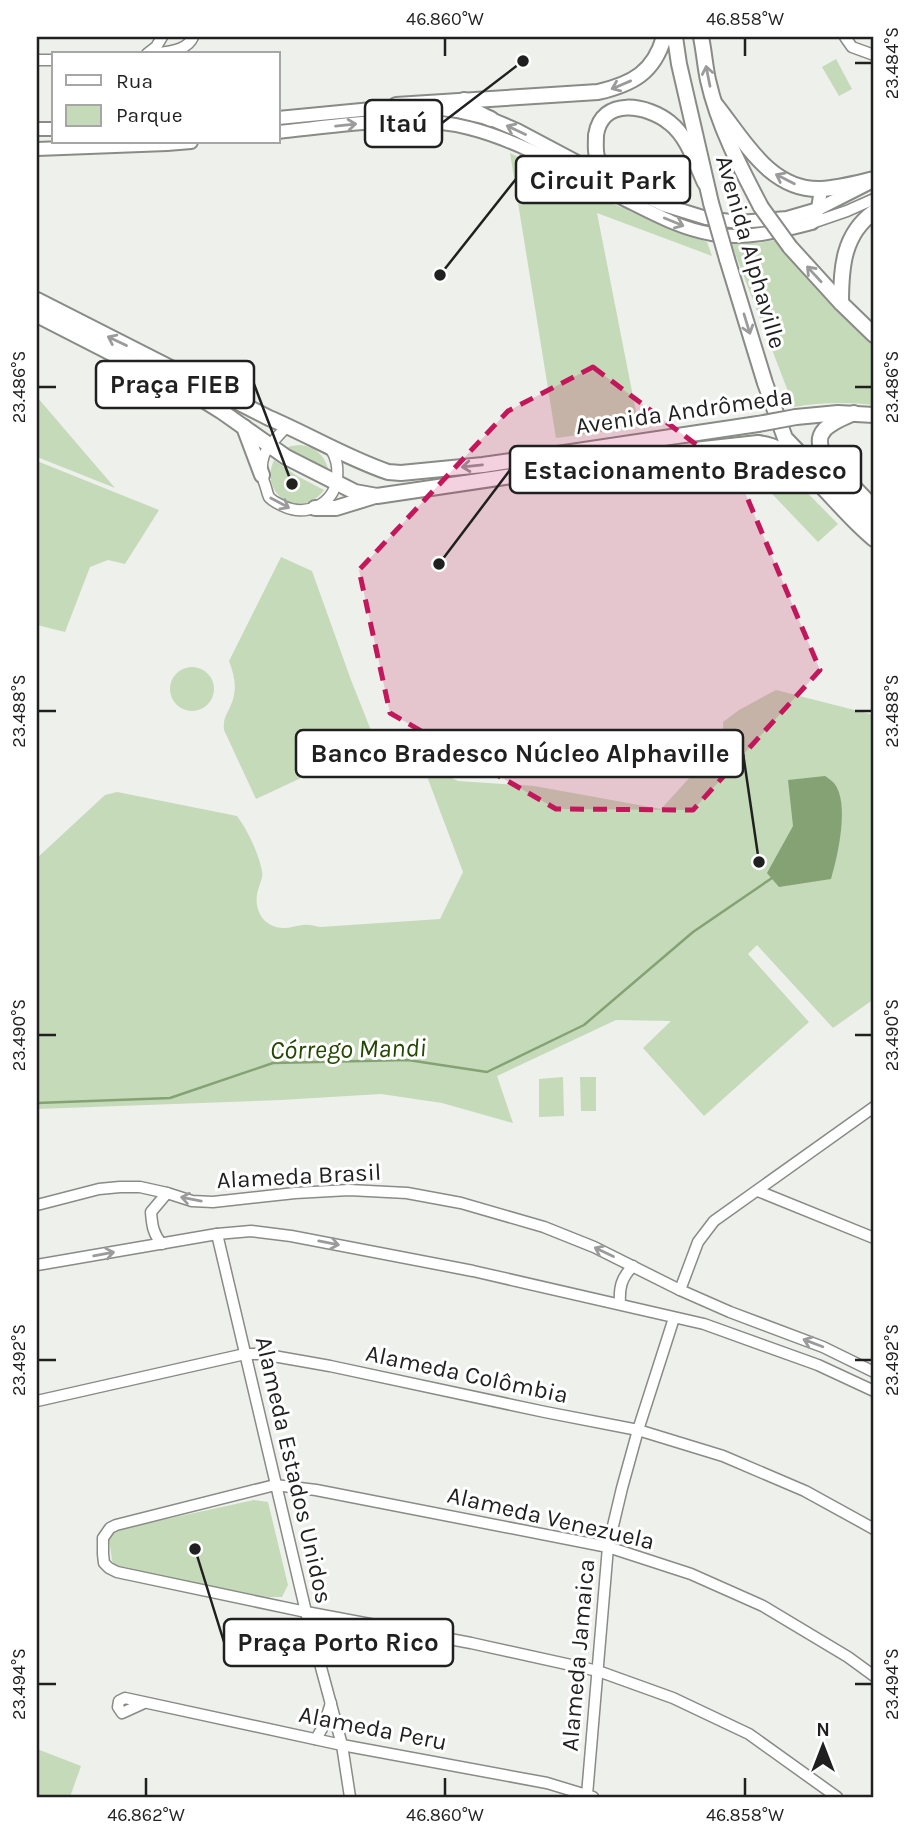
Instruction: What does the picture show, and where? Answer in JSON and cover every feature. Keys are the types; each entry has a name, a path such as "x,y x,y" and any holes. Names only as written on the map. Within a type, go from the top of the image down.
{"main road":[{"path":"396,105 598,92 618,88 648,69 660,53 664,37"},
{"name":"Avenida Alphaville","path":"676,37 679,64 705,183 765,383 785,439 874,525"},
{"name":"Avenida Alphaville","path":"701,37 716,105 735,157 761,207 790,247 874,335"},
{"path":"464,100 475,112 491,119"},
{"path":"716,105 753,155 767,169 786,181 804,188 821,189 874,179"},
{"path":"617,183 597,157 597,129 604,117 616,109 632,106 651,111 672,124 684,138 705,183"},
{"path":"841,303 841,275 845,250 858,227 874,212"},
{"name":"Avenida Andrômeda","path":"37,300 329,447 376,468 397,473 483,465 820,414 874,415"},
{"name":"Avenida Andrômeda","path":"37,315 205,401 270,447 355,492 377,496 751,443 770,445 799,465 874,539"},
{"path":"854,413 828,425 821,435 821,451 874,508"},
{"path":"243,426 262,475"},
{"path":"667,453 674,444 675,436"},
{"path":"556,470 554,461 558,453"},
{"path":"532,474 536,466 533,456"},
{"path":"315,508 337,508 377,496"}],"street":[{"path":"149,52 162,37"},
{"path":"164,52 188,45 193,37"},
{"path":"845,37 852,47 874,55"},
{"path":"280,118 396,105 457,111 491,119 517,130 664,205 705,218 739,222 787,218 818,209 874,179"},
{"path":"374,108 375,122"},
{"path":"280,132 375,122 423,122 465,127 498,136 547,158 648,211 681,225 713,234 774,233 812,223 874,199"},
{"path":"37,149 167,144"},
{"path":"812,223 818,209 821,189"},
{"path":"288,425 264,455 262,475 270,499 289,509 300,511 315,508 328,498 336,482 337,463 329,447"},
{"path":"680,1290 698,1242 714,1221 874,1107"},
{"name":"Alameda Brasil","path":"37,1205 99,1189 140,1187 192,1201 212,1202 349,1190 407,1193 461,1203 544,1227 593,1247 680,1290 822,1347 874,1372"},
{"path":"758,1191 874,1238"},
{"path":"162,1244 155,1236 151,1212 167,1193"},
{"path":"37,1265 216,1234 251,1231 290,1236 473,1272 704,1324 818,1365 874,1391"},
{"name":"Alameda Estados Unidos","path":"216,1234 306,1612 342,1745 350,1797"},
{"path":"620,1304 621,1282 633,1266"},
{"path":"725,1330 730,1312"},
{"name":"Alameda Jamaica","path":"590,1796 608,1547 638,1430 674,1318"},
{"name":"Alameda Colômbia","path":"37,1401 245,1354 262,1354 638,1430 735,1461 805,1492 874,1529"},
{"path":"275,1485 116,1525 110,1528 103,1538 104,1563 117,1572 598,1671 673,1698 749,1734 837,1797"},
{"name":"Alameda Venezuela","path":"275,1485 316,1490 608,1547 691,1574 763,1606 848,1657 874,1676"},
{"path":"316,1739 324,1725 331,1702"},
{"name":"Alameda Peru","path":"144,1703 342,1745 547,1783 590,1796"}],"highlighted area":[{"path":"593,367 738,476 820,670 693,810 556,809 390,713 359,570 508,411"}],"green space":[{"path":"836,59 852,89 839,96 822,67"},
{"path":"510,153 611,203 707,242 712,256 597,213 639,427 556,438"},
{"path":"775,240 805,275 874,344 874,405 834,403 794,407 731,243"},
{"path":"37,397 115,488 37,457"},
{"path":"300,445 320,454 329,474 284,449"},
{"path":"734,454 756,454 778,463 838,524 818,542"},
{"path":"274,460 324,490 315,499 304,503 284,500 272,484"},
{"path":"37,461 159,510 125,564 108,560 90,567 65,632 37,625"},
{"path":"281,557 312,571 376,743 256,799 224,730 224,720 235,690 229,661"},
{"path":"192,667 207,674 214,689 207,704 192,711 177,704 170,689 177,674"},
{"path":"776,690 874,715 874,999 833,1028 757,945 748,954 809,1022 704,1116 643,1048 671,1021 616,1020 497,1076 513,1123 442,1103 381,1094 37,1109 37,858 105,795 117,792 237,816 258,857 262,877 257,893 258,911 270,925 287,928 307,925 320,927 440,919 463,872 422,763 458,781 534,786 661,809 723,741 723,722"},
{"path":"563,1077 564,1116 539,1117 539,1079"},
{"path":"580,1077 596,1077 596,1111 581,1111"},
{"path":"254,1500 268,1502 288,1585 282,1597 268,1597 116,1567 112,1561 109,1537 116,1530"},
{"path":"37,1749 81,1766 70,1797 37,1797"}],"shaded area":[{"path":"825,776 834,783 839,792 842,816 837,857 831,879 779,887 767,873 793,826 788,780"}],"waterway":[{"name":"Córrego Mandi","path":"37,1103 170,1098 273,1063 408,1060 487,1072 584,1025 693,932 772,878"}],"place":[{"name":"Itaú","path":"523,61"},
{"name":"Circuit Park","path":"440,275"},
{"name":"Praça FIEB","path":"292,484"},
{"name":"Estacionamento Bradesco","path":"439,564"},
{"name":"Banco Bradesco Núcleo Alphaville","path":"759,862"},
{"name":"Praça Porto Rico","path":"195,1549"}]}
